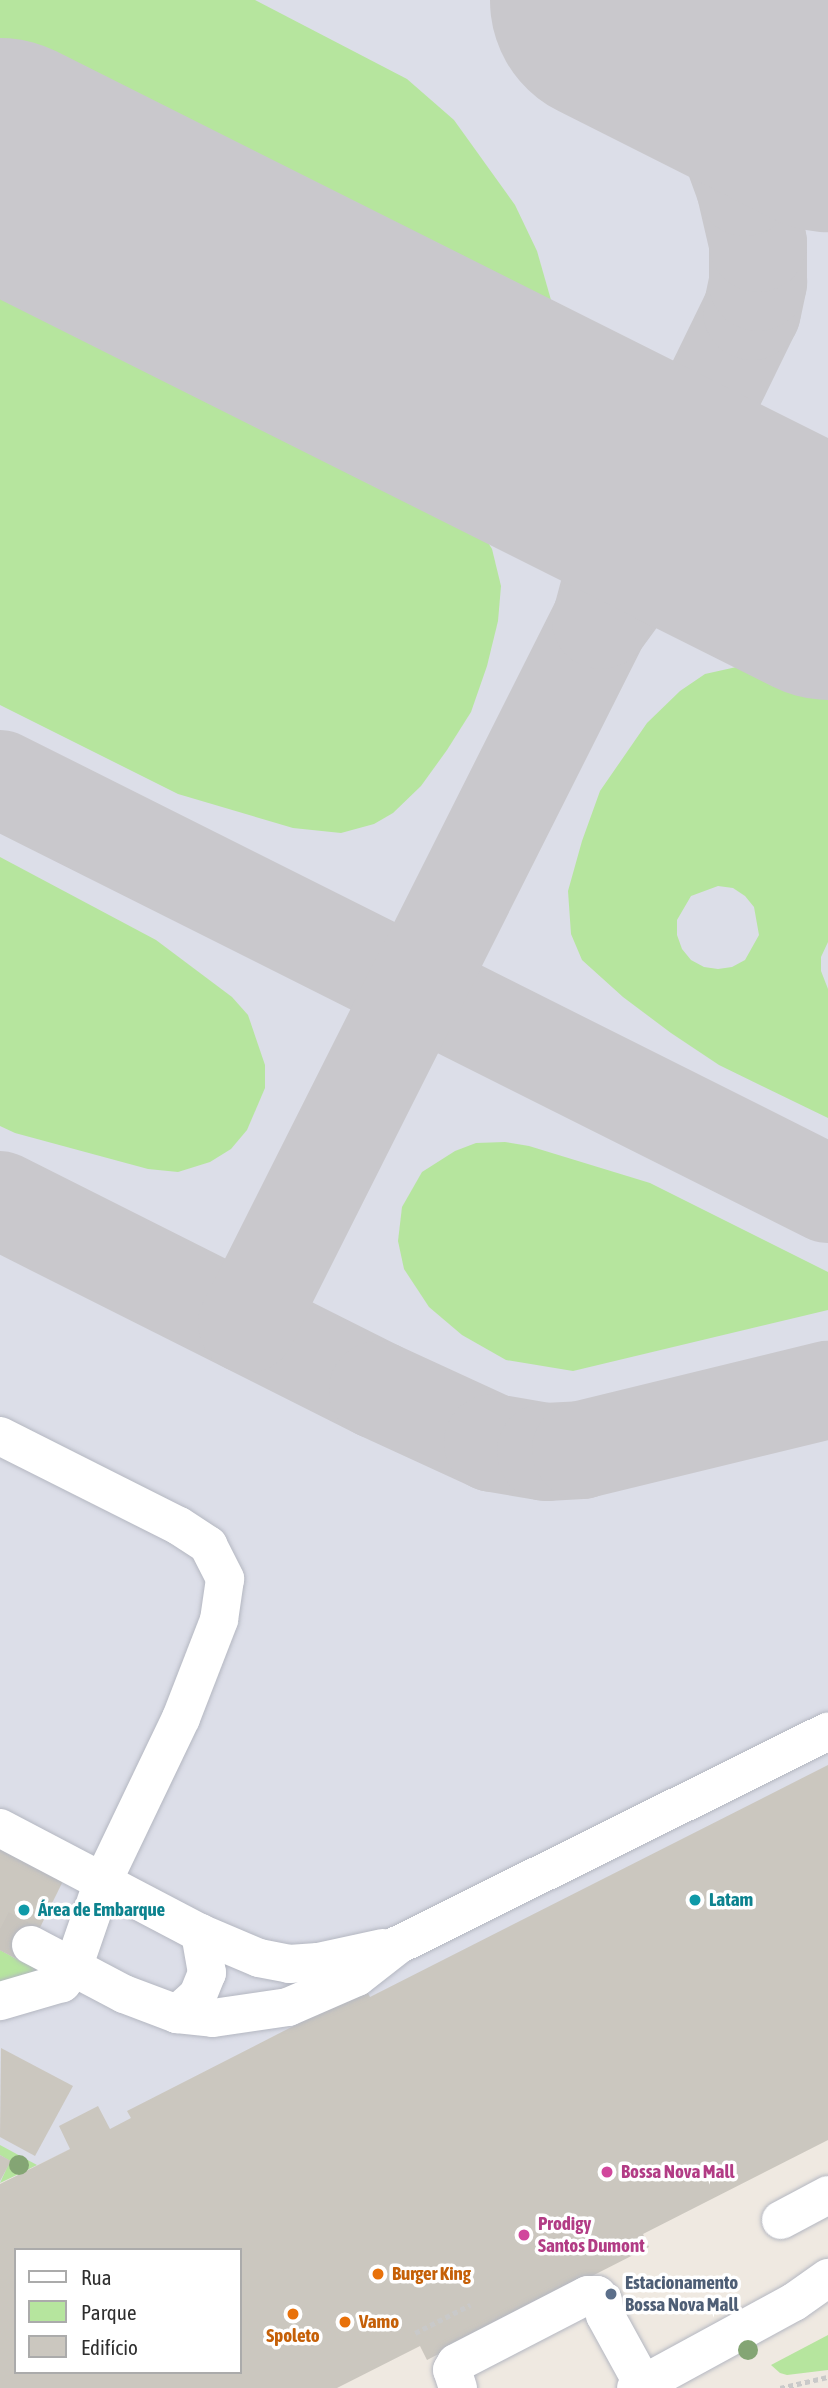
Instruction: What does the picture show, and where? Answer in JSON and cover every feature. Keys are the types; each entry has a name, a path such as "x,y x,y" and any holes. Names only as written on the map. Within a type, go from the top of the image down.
{"street":[{"path":"0,1436 179,1526 208,1545 225,1579 219,1620 181,1718 103,1881 73,1968 62,1983 0,2001"},
{"path":"31,1945 124,1994 177,2014 213,2018 288,2007 357,1977 398,1945 828,1732"},
{"path":"0,1828 236,1950 289,1965 318,1962 398,1945"},
{"path":"177,2014 198,1995 207,1973 200,1933"},
{"path":"781,2220 828,2195"},
{"path":"468,2378 588,2295 597,2295 603,2301 605,2315 640,2386 811,2296 828,2278"}],"path":[{"path":"415,2333 470,2305"},
{"path":"780,2388 828,2377"}],"shaded area":[{"path":"0,0 828,0 828,1964 519,2136 242,2278 242,2248 237,2248 67,2151 0,2183"}],"green space":[{"path":"0,0 255,0 407,79 454,120 515,205 537,251 555,314 551,318 0,43"},
{"path":"0,275 442,495 462,508 476,523 492,549 501,586 498,621 487,666 471,712 447,750 421,786 393,813 374,824 341,833 293,828 178,794 0,705"},
{"path":"741,666 769,666 828,686 828,942 821,957 821,971 828,989 828,1118 719,1065 671,1033 623,997 582,960 571,934 568,891 600,791 647,723 680,691 705,674","holes":["718,886 733,888 745,896 754,907 759,935 745,960 732,967 704,967 691,960 682,949 677,935 677,920 691,896"]},
{"path":"0,857 156,940 232,997 248,1015 265,1065 265,1088 247,1130 231,1149 210,1162 178,1172 148,1169 15,1133 0,1126"},
{"path":"505,1142 529,1146 650,1183 828,1272 828,1310 573,1371 506,1360 462,1335 429,1307 404,1269 398,1241 402,1207 422,1172 455,1151 476,1143"},
{"path":"0,1950 22,1962 40,1970 0,1992"},
{"path":"0,2145 37,2165 0,2183 10,2161 0,2155"},
{"path":"828,2335 828,2370 787,2375 771,2365"}],"building":[{"path":"828,1765 828,2140 643,2234 649,2247 427,2360 420,2346 337,2388 0,2388 0,2184 70,2149 59,2126 98,2106 110,2129 131,2118 127,2111 366,1989 370,1997"},
{"name":"Área de Embarque","path":"0,1842 66,1875 23,1962 0,1950"},
{"path":"1,2048 73,2086 35,2156 0,2137"},
{"path":"0,2155 11,2161 0,2181"}],"taxiway":[{"path":"247,1324 601,620 752,311 758,282 758,243 745,187 714,102 704,81 612,0"},
{"path":"534,430 573,466 595,491 606,517 612,543 613,576 602,617"},
{"path":"604,617 628,584 649,568 679,554 713,548 802,563"},
{"path":"0,779 828,1194"},
{"path":"0,1200 378,1390 493,1443 546,1452 581,1450 828,1390"}],"runway":[{"path":"613,0 828,108"},
{"path":"0,161 828,576"}],"tunnel":[{"path":"0,1929 31,1945"}],"place":[{"name":"Latam","path":"695,1900"},
{"name":"Área de Embarque","path":"24,1910"},
{"name":"Bossa Nova Mall","path":"607,2172"},
{"name":"Prodigy Santos Dumont","path":"524,2235"},
{"name":"Burger King","path":"378,2274"},
{"name":"Estacionamento Bossa Nova Mall","path":"611,2294"},
{"name":"Spoleto","path":"293,2314"},
{"name":"Vamo","path":"345,2322"}]}
